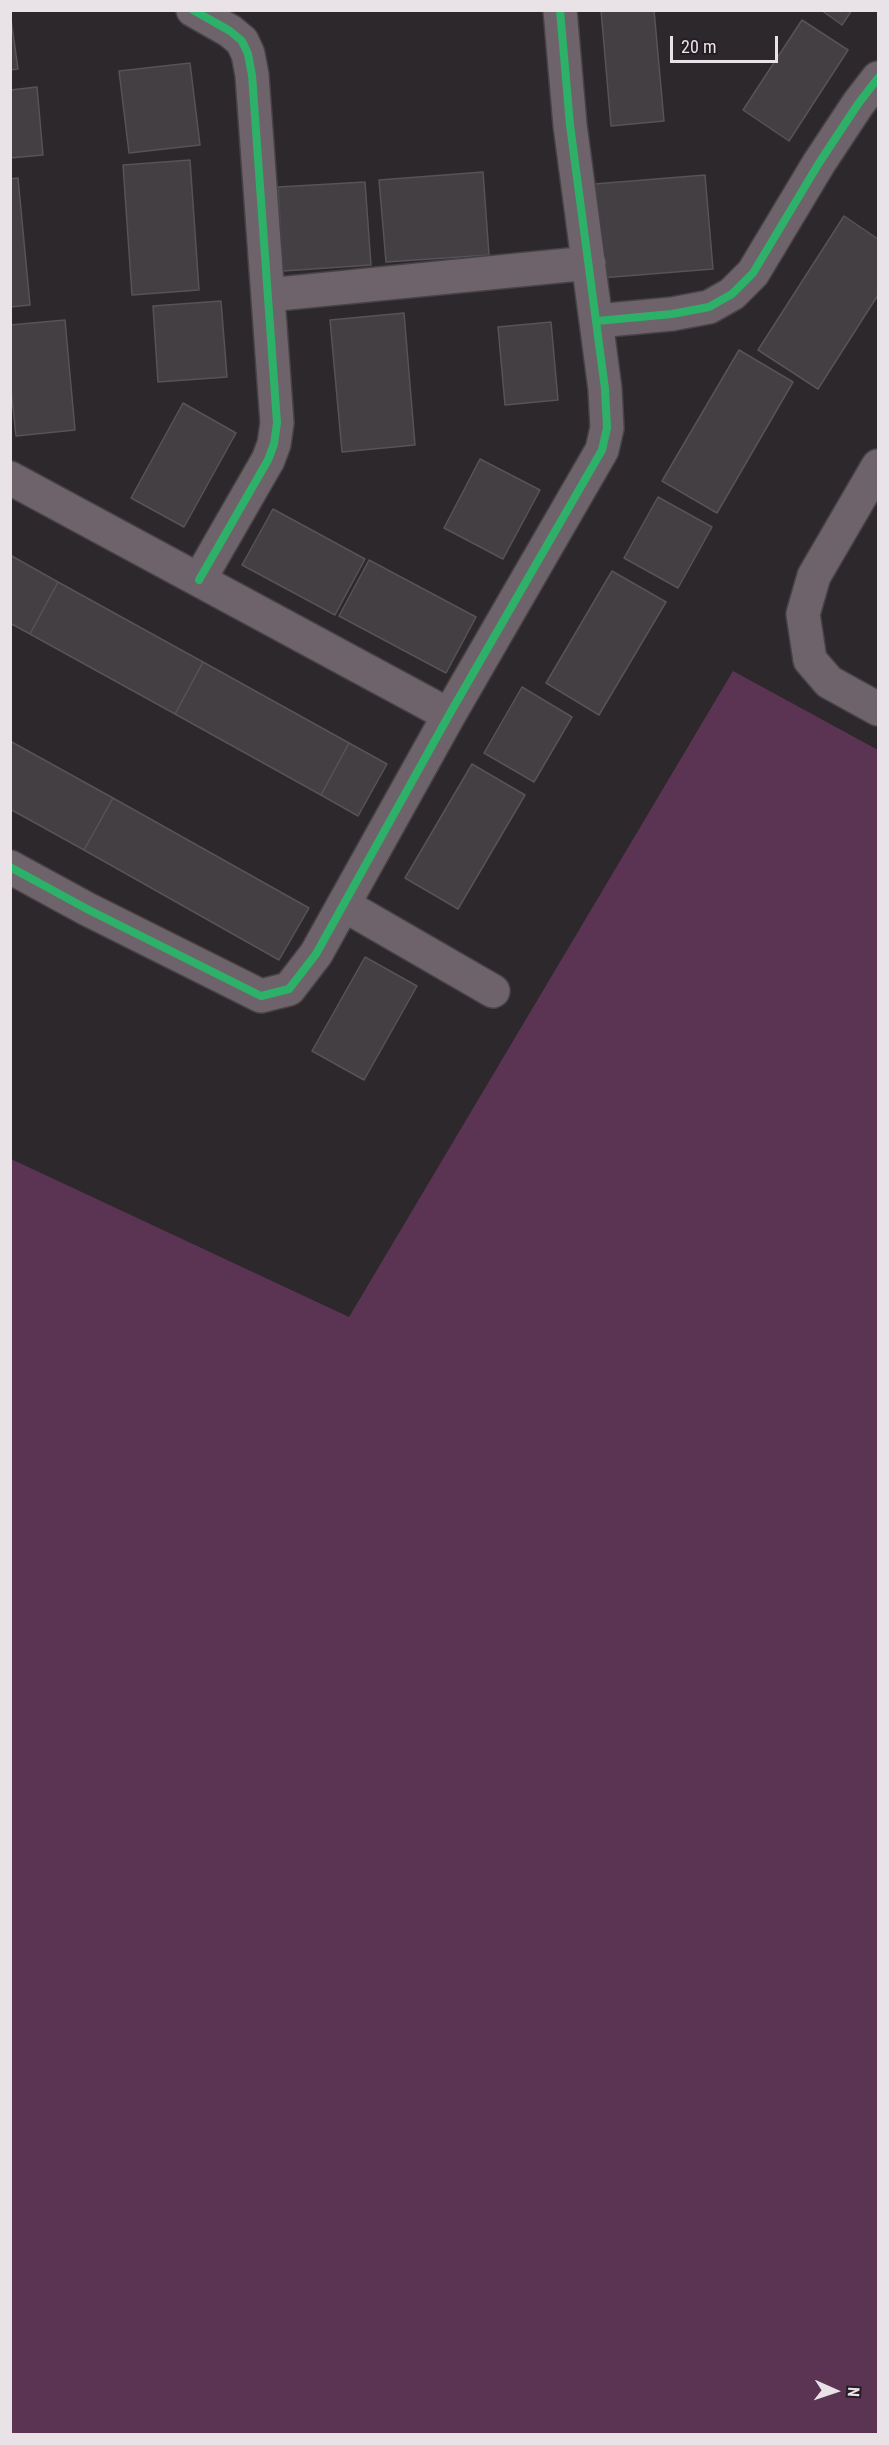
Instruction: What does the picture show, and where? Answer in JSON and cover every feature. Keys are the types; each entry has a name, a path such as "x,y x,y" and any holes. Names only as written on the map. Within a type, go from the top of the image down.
{"street":[{"path":"193,10 230,31 242,41 248,54 252,75 277,423 274,444 268,460 199,580"},
{"path":"10,867 87,909 261,996 289,989 316,954 449,715 603,450 607,428 605,389 570,125 560,10"},
{"path":"597,321 672,314 709,307 732,294 753,273 819,163 858,104 879,78"},
{"path":"268,295 589,263"},
{"path":"879,466 814,576 803,614 810,660 829,682 879,710"},
{"path":"10,478 449,715"},
{"path":"344,904 493,991"}],"shaded area":[{"path":"733,671 878,750 878,2434 11,2434 11,1159 349,1317"}],"building":[{"path":"601,10 654,10 664,121 611,126"},
{"path":"821,10 852,10 842,25"},
{"path":"10,12 18,69 10,70"},
{"path":"802,20 848,50 789,141 743,110"},
{"path":"190,63 200,145 129,153 119,71"},
{"path":"37,87 43,155 10,158 10,90"},
{"path":"190,160 199,290 132,295 123,165"},
{"path":"483,172 489,255 386,262 379,180"},
{"path":"705,175 713,269 601,278 594,184"},
{"path":"18,178 30,305 10,307 10,179"},
{"path":"365,182 371,265 283,271 278,187"},
{"path":"844,216 878,239 878,295 818,389 758,350"},
{"path":"221,301 227,377 158,382 153,306"},
{"path":"404,313 415,445 342,452 330,320"},
{"path":"65,320 75,430 16,436 10,379 10,325"},
{"path":"551,322 558,400 505,405 498,327"},
{"path":"739,350 793,382 717,513 662,481"},
{"path":"183,403 236,433 184,527 131,498"},
{"path":"480,459 540,490 503,559 444,528"},
{"path":"658,497 712,527 678,588 624,558"},
{"path":"273,509 365,559 335,615 242,565"},
{"path":"10,555 58,582 30,634 10,623"},
{"path":"369,560 476,617 446,673 339,616"},
{"path":"612,571 666,602 599,715 546,683"},
{"path":"58,582 203,662 175,714 30,634"},
{"path":"203,662 349,743 321,795 175,714"},
{"path":"522,687 572,717 534,782 484,753"},
{"path":"10,741 113,798 84,850 10,809"},
{"path":"349,743 387,764 358,816 321,795"},
{"path":"472,764 525,795 458,909 405,878"},
{"path":"113,798 309,908 279,960 84,850"},
{"path":"365,957 417,986 364,1080 312,1051"}],"cycle path":[{"path":"193,10 230,31 242,41 248,54 252,75 277,423 274,444 268,460 199,580"},
{"path":"10,867 87,909 261,996 289,989 316,954 449,715 602,450 607,428 605,389 570,125 560,10"},
{"path":"597,321 672,314 709,307 732,294 753,273 819,163 878,78"}]}
